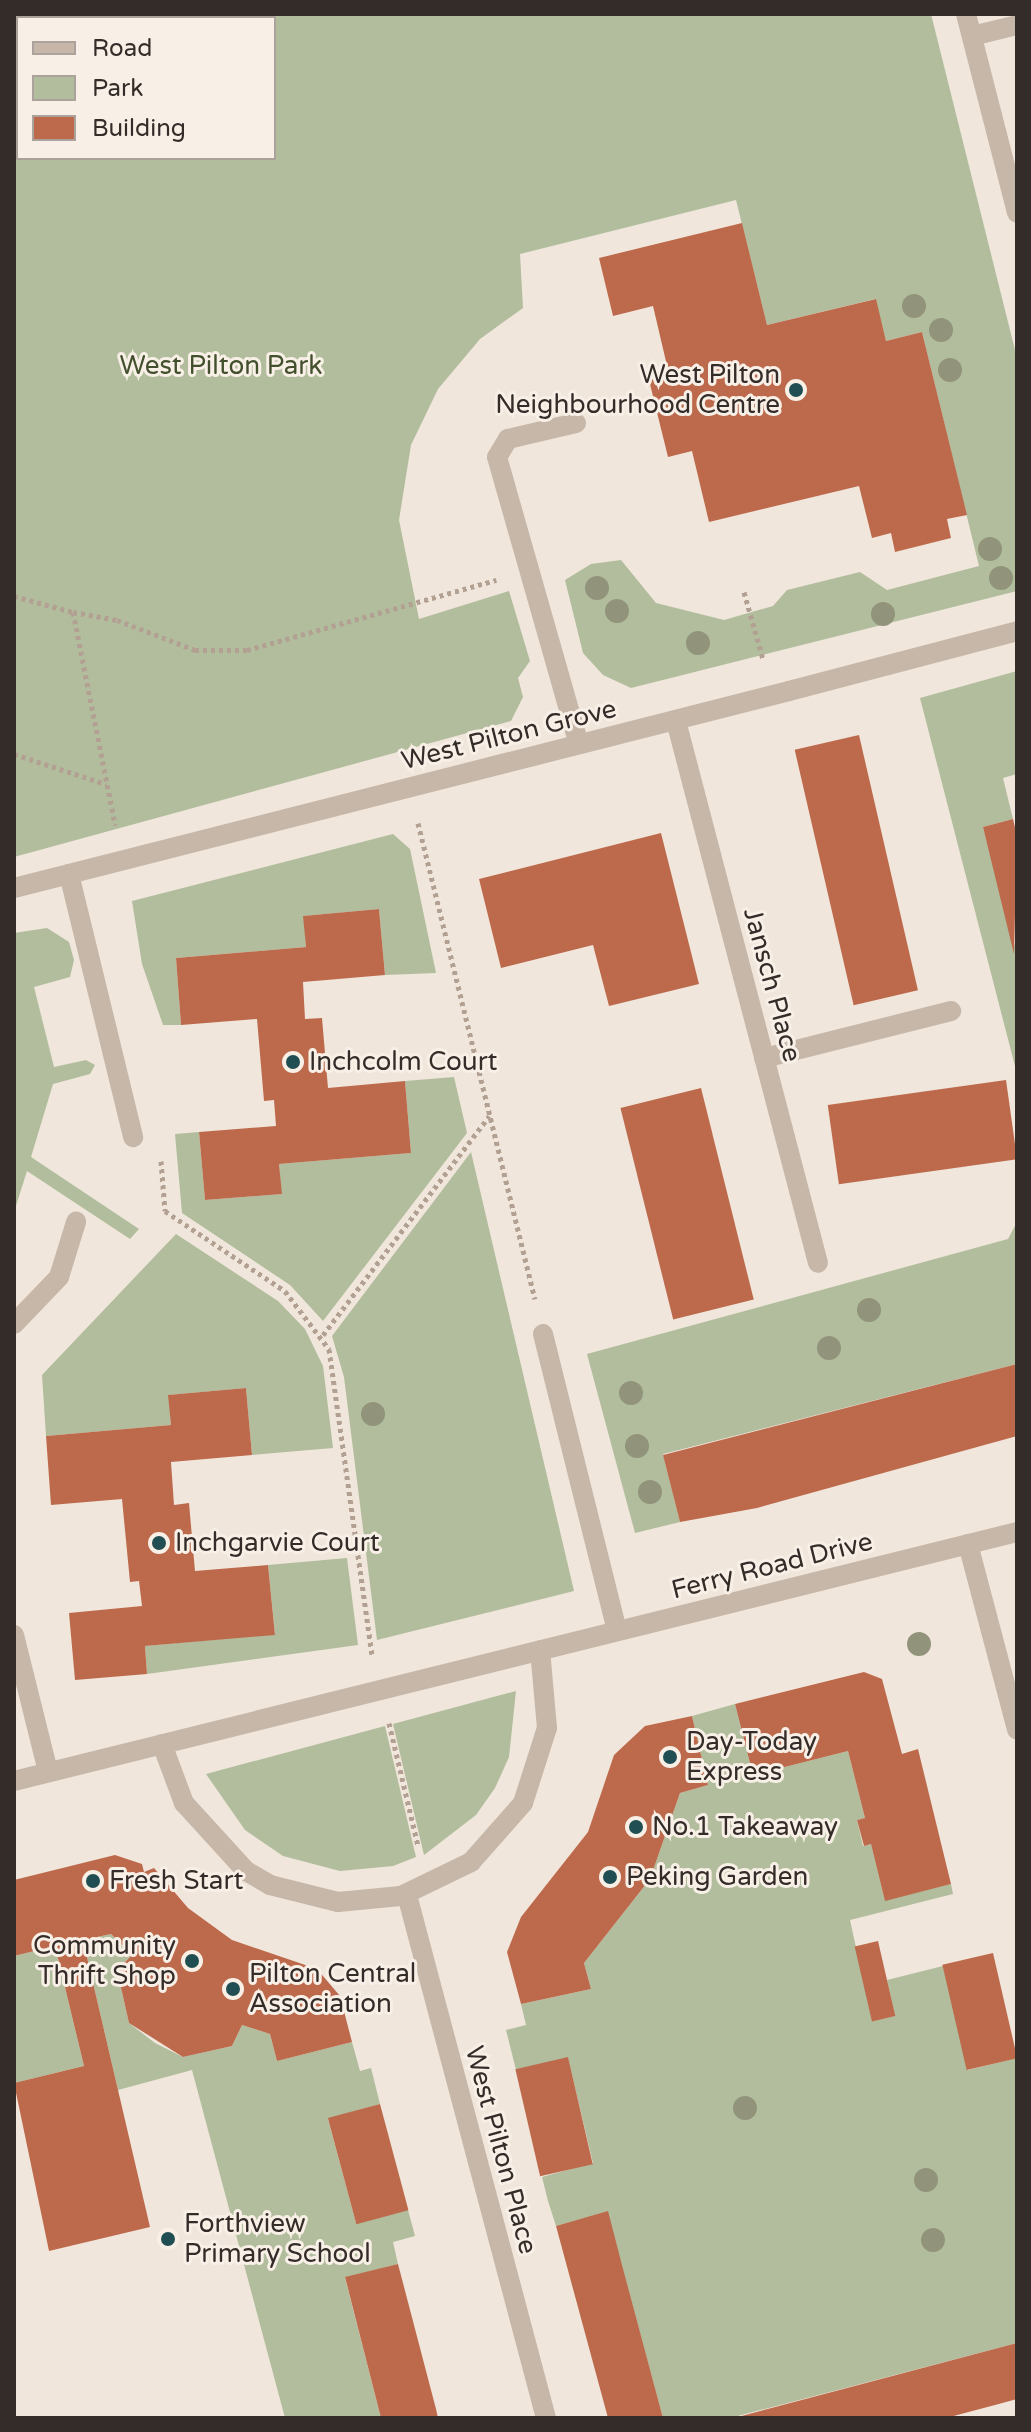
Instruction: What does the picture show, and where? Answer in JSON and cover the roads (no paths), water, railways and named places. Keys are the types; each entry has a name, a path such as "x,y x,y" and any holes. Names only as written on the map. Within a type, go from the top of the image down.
{"street":[{"path":"966,14 1017,213"},
{"path":"972,36 1017,25"},
{"path":"576,423 508,439 498,451 579,744"},
{"name":"West Pilton Grove","path":"14,888 676,721 1017,631"},
{"name":"Jansch Place","path":"676,721 818,1263"},
{"path":"69,874 133,1137"},
{"path":"764,1058 951,1011"},
{"path":"14,1324 59,1277 76,1222"},
{"path":"543,1334 617,1631"},
{"name":"Ferry Road Drive","path":"14,1781 1017,1532"},
{"path":"968,1544 1017,1730"},
{"path":"14,1635 48,1771"},
{"path":"162,1744 184,1803 246,1871 270,1885 338,1902 407,1895 471,1862 523,1803 547,1728 540,1650"},
{"name":"West Pilton Place","path":"407,1895 546,2418"}],"place":[{"name":"West Pilton Neighbourhood Centre","path":"796,390"},
{"name":"Inchcolm Court","path":"293,1062"},
{"name":"Inchgarvie Court","path":"159,1543"},
{"name":"Day-Today Express","path":"670,1757"},
{"name":"No.1 Takeaway","path":"636,1827"},
{"name":"Peking Garden","path":"610,1877"},
{"name":"Fresh Start","path":"93,1881"},
{"name":"Community Thrift Shop","path":"192,1961"},
{"name":"Pilton Central Association","path":"233,1989"},
{"name":"Forthview Primary School","path":"168,2239"}],"park label":[{"name":"West Pilton Park","path":"221,366"}]}
